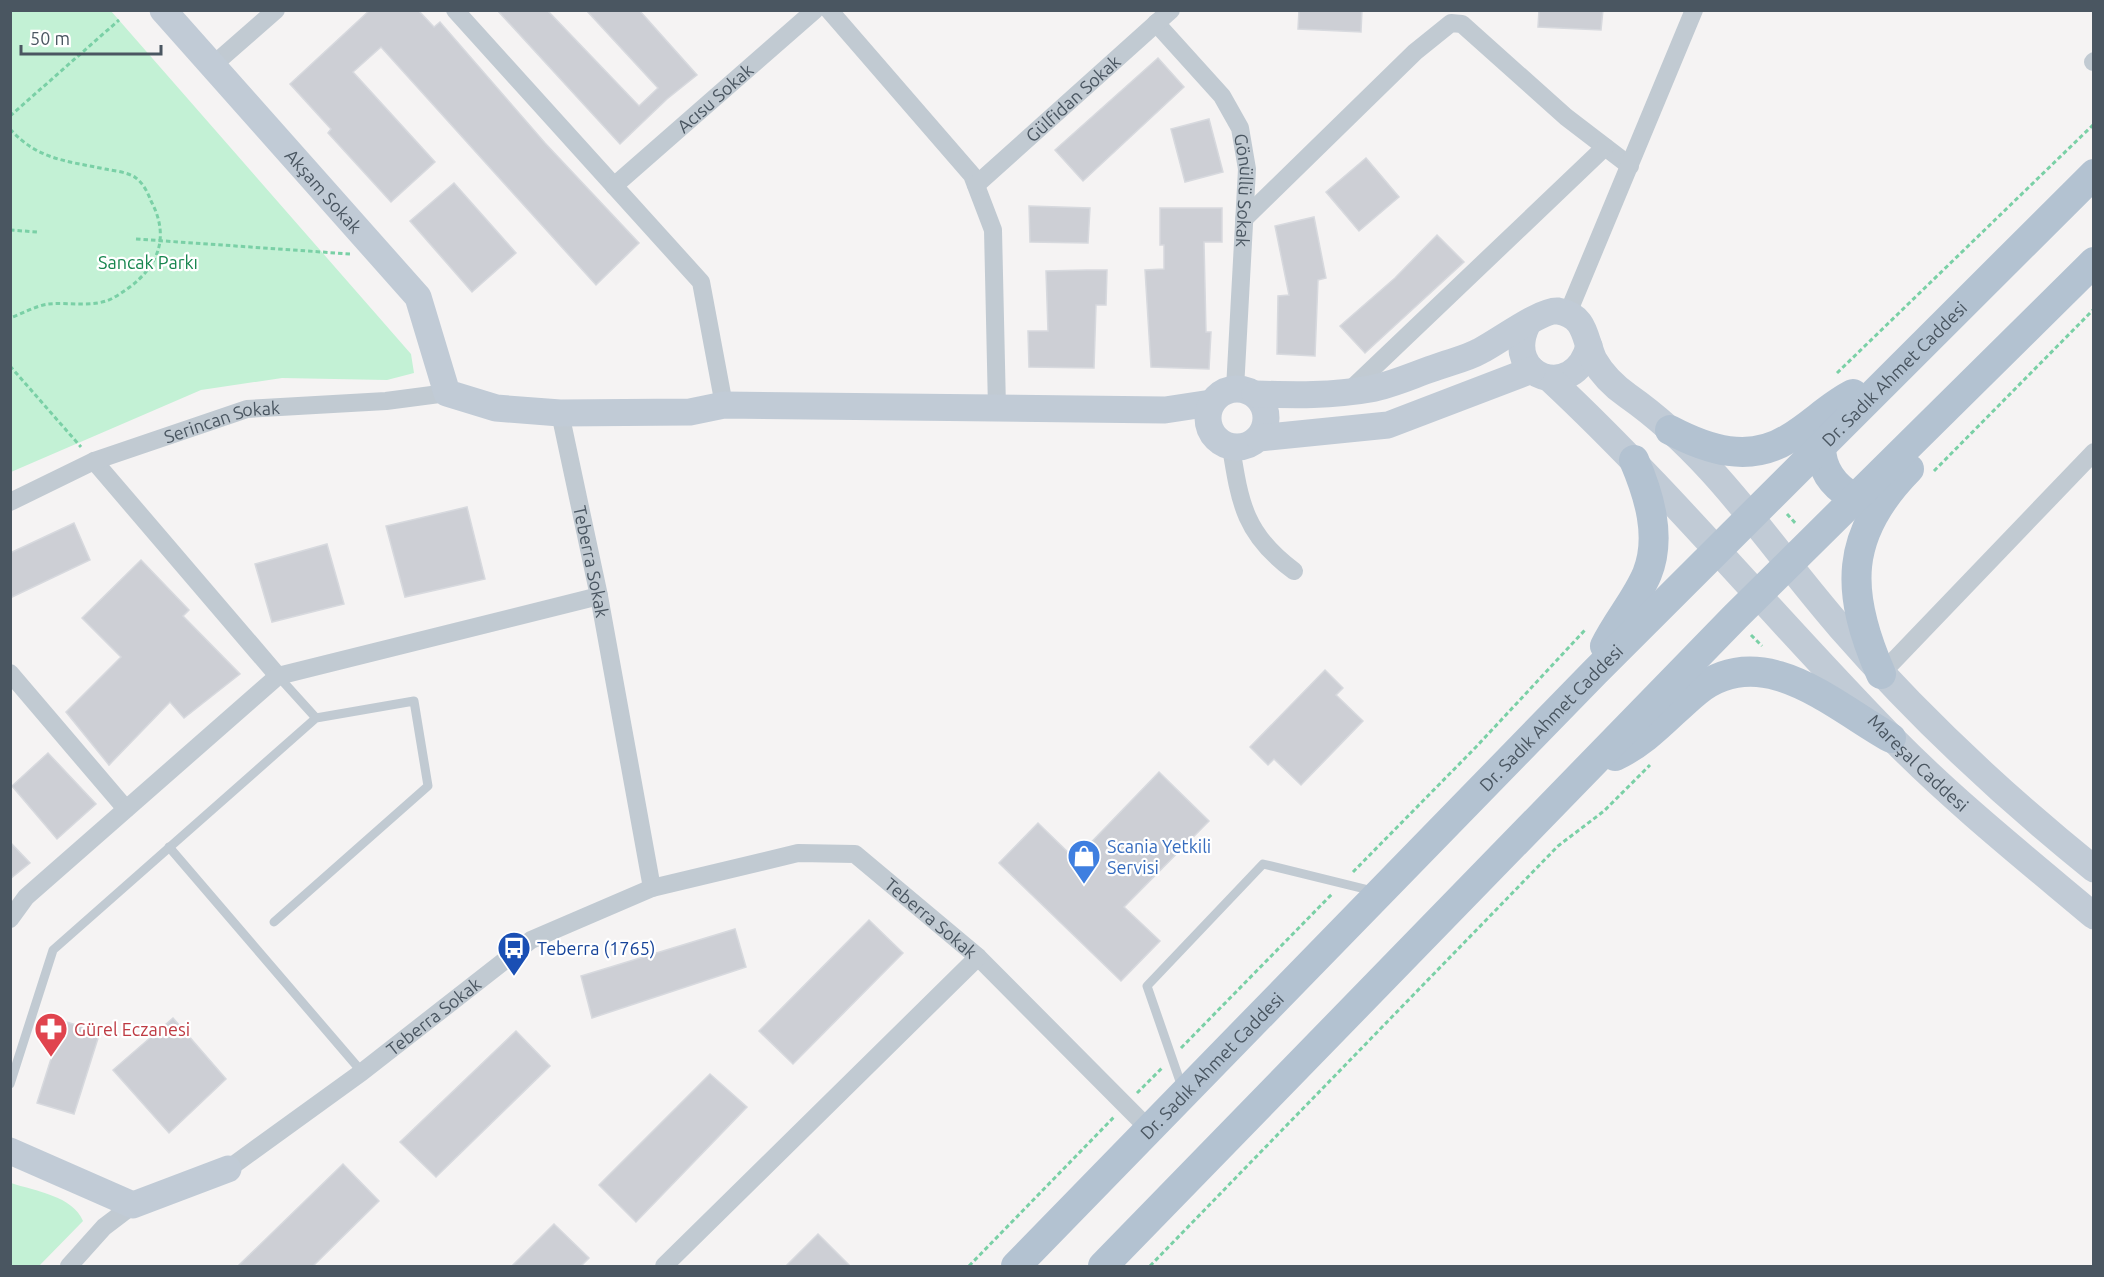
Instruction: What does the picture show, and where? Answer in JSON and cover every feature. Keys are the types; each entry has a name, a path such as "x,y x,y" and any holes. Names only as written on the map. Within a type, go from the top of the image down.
{"main road":[{"name":"Dr. Sadık Ahmet Caddesi","path":"1016,1266 1716,549 2094,174"},
{"path":"1103,1266 1787,564 2094,262"},
{"path":"1670,430 1715,450 1758,451 1788,439 1847,397 1888,377"},
{"path":"1881,674 1866,635 1859,602 1857,557 1860,543 1875,510 1941,431 1967,386"},
{"path":"1821,444 1823,465 1830,479 1842,492 1854,498"},
{"path":"1595,672 1616,624 1640,588 1652,558 1654,545 1652,514 1634,460"},
{"path":"1585,769 1641,742 1709,683 1748,673 1772,673 1801,683 1891,738"}],"street":[{"name":"Akşam Sokak","path":"163,10 418,297 447,393"},
{"path":"212,66 276,10"},
{"path":"455,10 700,282 724,405"},
{"name":"Acısu Sokak","path":"614,186 814,10"},
{"path":"828,10 926,119 972,175 993,230 997,408"},
{"name":"Gülfidan Sokak","path":"976,185 1171,10"},
{"path":"1568,313 1694,10"},
{"name":"Gönüllü Sokak","path":"1156,23 1222,96 1240,128 1247,170 1244,219 1245,392"},
{"path":"1244,219 1415,52 1451,23 1462,24 1566,117 1630,166"},
{"path":"1348,392 1605,147"},
{"path":"1527,325 1521,336 1524,361 1541,374 1564,378 1577,371 1585,360 1589,346 1587,333 1580,321 1568,313 1553,310 1538,315 1527,325 1477,353 1373,388 1317,396 1245,392 1218,395 1210,416 1221,444 1241,448 1259,438 1388,425 1541,374"},
{"name":"Mareşal Caddesi","path":"1589,346 1606,377 1670,430 1712,471 1759,506 1787,564 1881,674 1965,758 2094,868"},
{"name":"Mareşal Caddesi","path":"1541,374 1634,460 1757,596 1891,738 1947,793 2094,916"},
{"path":"1245,392 1264,407 1266,417 1259,438"},
{"path":"447,393 496,408 560,413 690,412 724,405 1165,410 1210,416"},
{"name":"Serincan Sokak","path":"10,502 94,462 247,409 386,401 447,393"},
{"name":"Teberra Sokak","path":"560,413 599,596 652,888"},
{"path":"1231,447 1239,495 1255,534 1270,553 1294,571"},
{"path":"1881,674 2094,452"},
{"path":"94,462 278,676"},
{"path":"10,919 26,897 278,676 599,596"},
{"path":"10,673 126,809"},
{"name":"Teberra Sokak","path":"228,1169 362,1072 531,940 652,888 798,853 855,854 978,957 1149,1129"},
{"path":"664,1266 978,957"},
{"path":"10,1151 133,1205"},
{"path":"69,1266 104,1227 133,1205 228,1169"}],"lane":[{"path":"278,676 316,718"},
{"path":"10,1084 52,950 316,718 414,701 428,786 274,922"},
{"path":"169,847 362,1072"},
{"path":"1184,1093 1147,986 1263,864 1378,893"}],"path":[{"path":"10,116 119,20"},
{"path":"1835,375 2094,124"},
{"path":"10,129 23,144 40,154 137,178 159,215 160,241 154,263 131,286 110,300 77,304 47,303 10,318"},
{"path":"10,230 37,232"},
{"path":"136,240 382,256"},
{"path":"1928,477 2094,309"},
{"path":"10,366 94,462"},
{"path":"1759,506 1812,540"},
{"path":"969,1266 1476,747 1588,627"},
{"path":"1149,1266 1558,846 1604,811 1657,758"}],"green space":[{"name":"Sancak Parkı","path":"11,10 111,11 411,354 414,373 387,380 282,378 201,390 11,472"},
{"path":"11,1183 62,1200 78,1213 83,1221 39,1266 11,1266"}],"building":[{"path":"370,10 418,10 434,27 440,22 545,143 639,243 596,285 381,47 353,72 435,162 391,202 328,133 331,129 290,84"},
{"path":"497,10 547,10 639,106 658,88 586,10 639,10 697,75 667,99 620,144"},
{"path":"1299,10 1362,10 1361,32 1298,29"},
{"path":"1539,10 1603,10 1601,30 1538,27"},
{"path":"1158,58 1184,87 1083,181 1055,150"},
{"path":"1209,119 1223,172 1185,182 1171,129"},
{"path":"1366,158 1399,197 1359,231 1326,192"},
{"path":"454,183 516,253 472,292 410,221"},
{"path":"1029,206 1090,208 1088,243 1030,242"},
{"path":"1160,208 1222,208 1222,242 1204,242 1206,332 1211,332 1209,369 1151,367 1145,270 1164,269 1164,245 1160,245"},
{"path":"1314,217 1326,278 1318,280 1315,356 1277,354 1278,296 1289,295 1275,226"},
{"path":"1437,235 1464,262 1365,353 1340,326 1395,278"},
{"path":"1107,270 1106,305 1096,305 1094,368 1029,367 1028,331 1048,331 1046,271"},
{"path":"467,507 485,579 405,597 386,526"},
{"path":"74,523 90,560 10,598 10,553"},
{"path":"327,544 344,604 272,622 255,564"},
{"path":"141,560 189,610 183,616 240,674 184,718 170,702 109,765 66,712 121,657 82,618"},
{"path":"1325,670 1343,688 1336,695 1363,721 1301,785 1274,759 1268,765 1250,747"},
{"path":"48,753 96,804 57,839 12,786"},
{"name":"Scania Yetkili Servisi","path":"1159,772 1209,821 1124,907 1160,941 1121,981 999,863 1038,823 1075,859"},
{"path":"10,842 30,863 10,879"},
{"path":"869,920 903,953 793,1064 759,1031"},
{"path":"735,929 746,967 592,1018 581,976"},
{"path":"173,1018 226,1079 169,1133 113,1070"},
{"path":"63,1021 100,1032 74,1114 37,1103"},
{"path":"516,1031 550,1066 436,1177 400,1142"},
{"path":"710,1074 747,1107 636,1222 599,1185"},
{"path":"343,1164 379,1201 313,1266 238,1266"},
{"path":"554,1224 589,1258 581,1266 512,1266"},
{"path":"818,1234 850,1266 786,1266"}],"place":[{"name":"Scania Yetkili Servisi","path":"1084,885"},
{"name":"Teberra (1765)","path":"514,977"},
{"name":"Gürel Eczanesi","path":"51,1058"}]}
